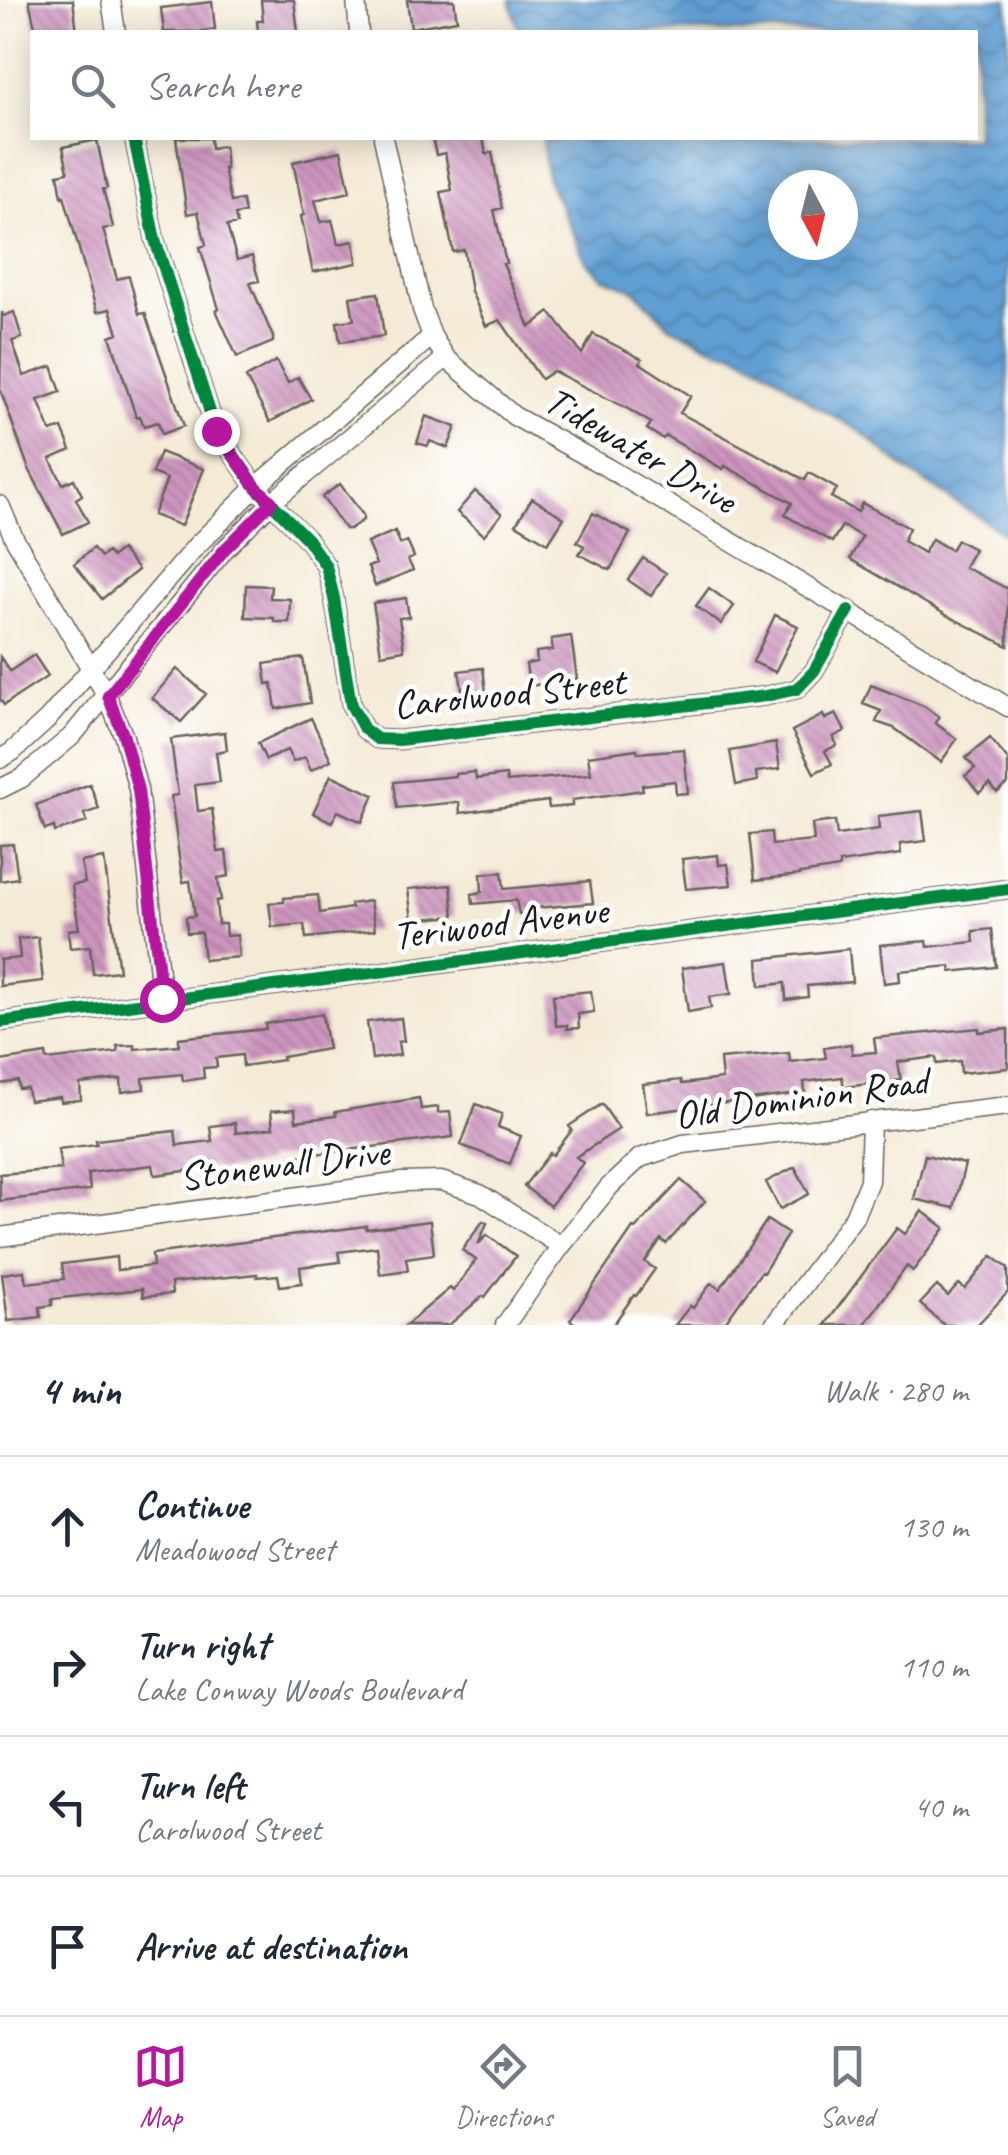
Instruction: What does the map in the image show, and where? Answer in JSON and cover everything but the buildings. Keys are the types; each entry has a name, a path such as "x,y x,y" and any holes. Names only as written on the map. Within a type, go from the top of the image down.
{"street":[{"path":"112,0 116,30"},
{"path":"356,0 359,30"},
{"name":"Carolwood Street","path":"134,140 155,240 216,431 256,487 308,539 326,566 351,705 364,729 377,739 399,740 766,696 797,689 814,671 849,610"},
{"name":"Tidewater Drive","path":"383,140 422,308 432,336 446,358 514,416 1008,707"},
{"path":"0,759 47,720 196,546 256,487 432,336"},
{"path":"0,789 22,778 72,736 224,550 272,502 446,358"},
{"path":"0,504 7,540 108,696 124,737 138,790 162,999"},
{"name":"Teriwood Avenue","path":"0,1022 1008,889"},
{"name":"Old Dominion Road","path":"505,1325 561,1246 610,1186 640,1158 683,1144 1008,1106"},
{"path":"774,1325 854,1217 869,1181 870,1120"},
{"name":"Stonewall Drive","path":"0,1237 402,1182 441,1181 480,1194 561,1246"}],"water":[{"path":"510,0 1008,0 1008,536 907,471 861,432 814,405 773,373 734,352 719,350 669,326 634,290 602,277 586,261 547,179 542,140 978,140 978,30 518,30"}],"cycle path":[{"path":"134,140 155,240 216,431 256,487 307,539 326,566 351,705 364,729 377,739 399,740 766,696 797,689 814,671 849,610"},
{"path":"0,1022 1008,889"}],"route":[{"path":"162,999 138,790 108,696 224,550 272,502 256,487 216,431"}]}
